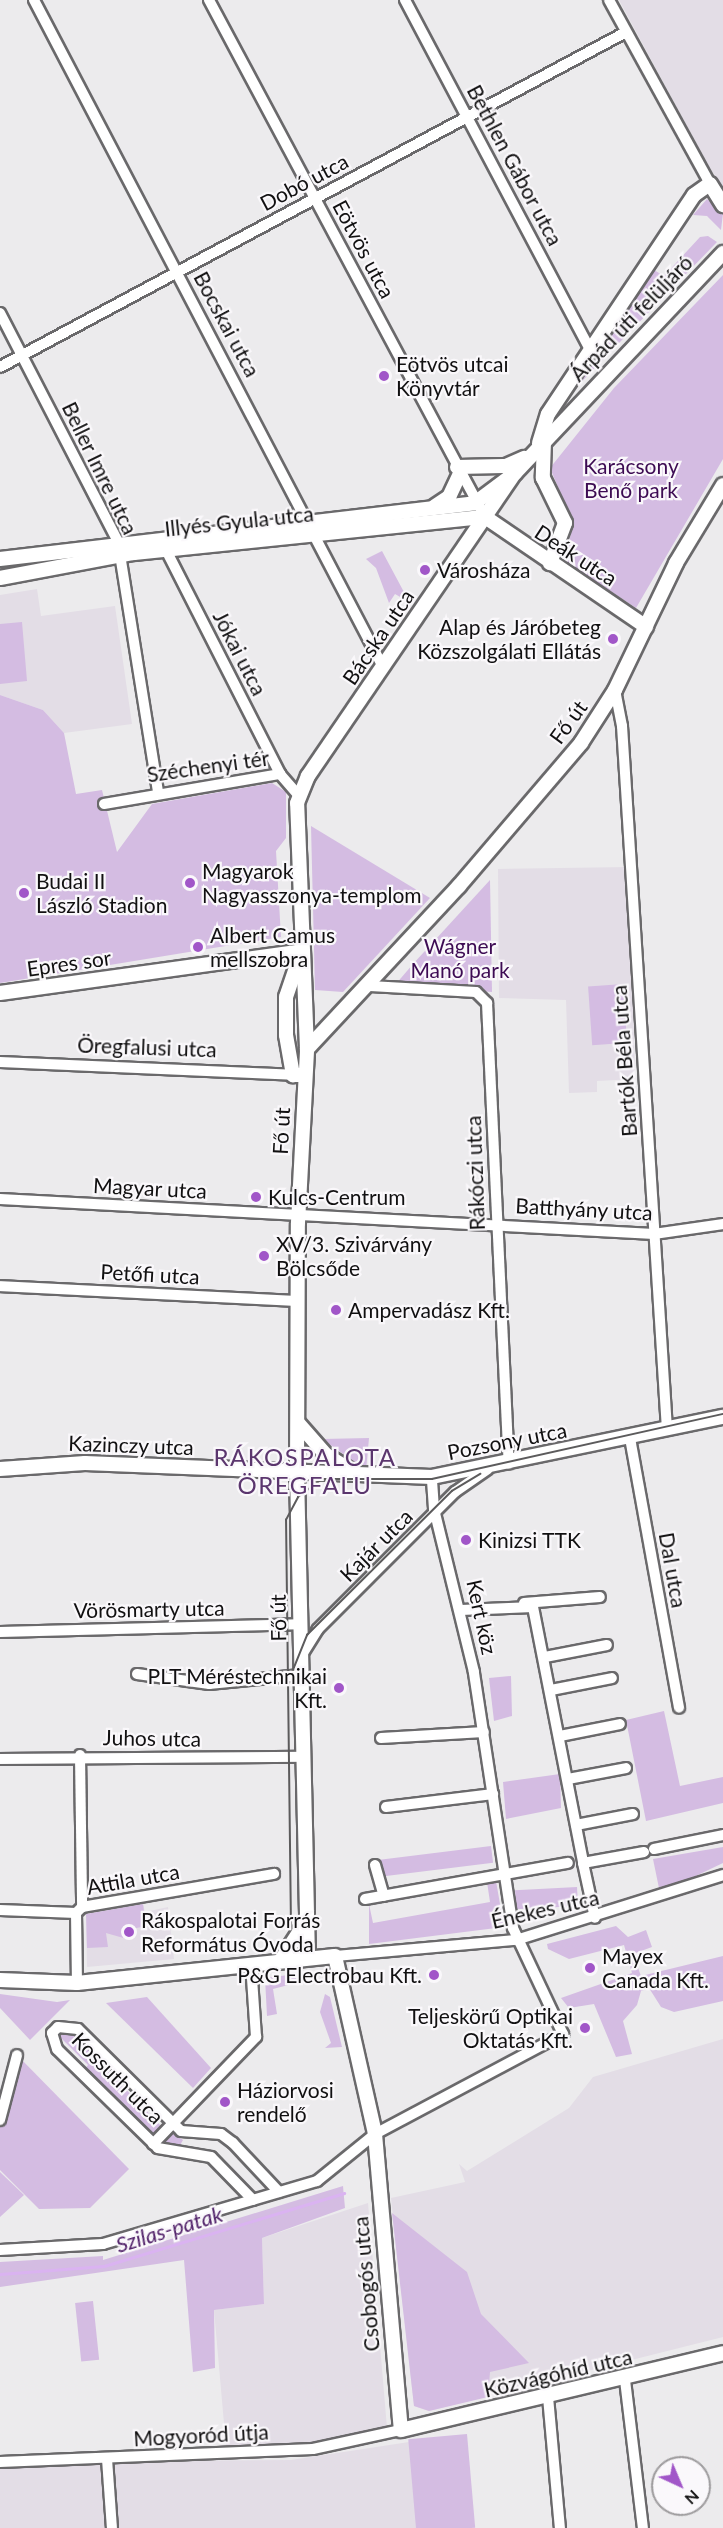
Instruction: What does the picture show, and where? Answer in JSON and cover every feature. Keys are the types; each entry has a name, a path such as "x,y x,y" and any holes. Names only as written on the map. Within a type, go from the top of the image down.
{"street":[{"name":"Bocskai utca","path":"34,0 176,272 309,519 384,667"},
{"name":"Eötvös utca","path":"209,0 475,503 485,517"},
{"name":"Bethlen Gábor utca","path":"405,0 590,349"},
{"path":"609,0 723,205"},
{"name":"Dobó utca","path":"0,367 626,32"},
{"name":"Bácska utca","path":"299,795 515,473 538,448 548,414 590,349 694,195 710,184"},
{"name":"Árpád úti felüljáró","path":"538,448 719,257"},
{"name":"Beller Imre utca","path":"0,313 118,542 158,792"},
{"path":"424,508 446,501 458,470 506,466 538,448 543,478 565,523 550,563"},
{"name":"Bácska utca","path":"475,503 515,473"},
{"name":"Fő út","path":"308,1958 297,1473 299,1075 307,1049 370,986 581,743 615,690 646,627 723,485"},
{"name":"Illyés Gyula utca","path":"0,559 309,519 475,503"},
{"name":"Illyés Gyula utca","path":"0,578 166,550 485,517"},
{"name":"Deák utca","path":"485,517 646,627"},
{"name":"Jókai utca","path":"166,550 280,774"},
{"name":"Bartók Béla utca","path":"615,690 622,726 666,1430"},
{"name":"Széchenyi tér","path":"104,804 158,792 280,774 299,795"},
{"path":"299,795 302,951 307,1049"},
{"path":"299,1075 286,997 302,951"},
{"name":"Epres sor","path":"0,993 302,951"},
{"name":"Rákóczi utca","path":"370,986 476,992 487,1003 508,1463"},
{"name":"Öregfalusi utca","path":"0,1062 299,1075"},
{"name":"Magyar utca","path":"0,1199 298,1215"},
{"name":"Batthyány utca","path":"298,1215 654,1234 723,1224"},
{"name":"Petőfi utca","path":"0,1286 297,1300"},
{"name":"Pozsony utca","path":"297,1473 360,1477 432,1477 491,1467 723,1417"},
{"path":"299,1424 326,1455 360,1477"},
{"name":"Dal utca","path":"630,1438 679,1708"},
{"name":"Kazinczy utca","path":"0,1468 75,1463 297,1473"},
{"name":"Kajár utca","path":"300,1669 314,1633 436,1513 491,1467"},
{"name":"Kert köz","path":"375,2134 563,2034 516,1940 504,1876 484,1732 461,1610 436,1513 432,1477"},
{"path":"461,1610 600,1597"},
{"path":"524,1603 536,1613 595,1918"},
{"name":"Vörösmarty utca","path":"0,1632 299,1624"},
{"path":"545,1657 607,1645"},
{"path":"137,1674 209,1684 300,1669"},
{"path":"551,1690 612,1678"},
{"path":"560,1736 620,1724"},
{"path":"381,1738 484,1732"},
{"path":"77,1983 80,1755"},
{"name":"Juhos utca","path":"0,1758 80,1755 303,1756"},
{"path":"568,1779 626,1768"},
{"path":"386,1807 493,1794"},
{"path":"576,1826 633,1814"},
{"path":"584,1863 723,1835"},
{"name":"Énekes utca","path":"365,1899 568,1863"},
{"path":"375,1865 384,1896"},
{"name":"Attila utca","path":"0,1910 79,1910 274,1874"},
{"name":"Énekes utca","path":"335,1956 516,1940 595,1918 723,1875"},
{"path":"281,1960 306,1921"},
{"path":"0,1980 77,1983 335,1956"},
{"name":"Csobogós utca","path":"335,1956 375,2134 401,2430"},
{"name":"Kossuth utca","path":"173,2123 78,2029 58,2026 52,2033 57,2049 153,2144 256,2037 251,1963"},
{"path":"0,2120 17,2055"},
{"path":"173,2123 181,2132 221,2134 279,2192"},
{"path":"0,2250 103,2244 279,2192 330,2175 375,2134"},
{"path":"153,2144 211,2157 253,2200"},
{"name":"Közvágóhíd utca","path":"401,2430 626,2379 723,2354"},
{"path":"626,2379 644,2528"},
{"path":"548,2397 560,2528"},
{"name":"Mogyoród útja","path":"0,2462 107,2460 313,2449 401,2430"},
{"path":"107,2460 112,2528"}],"shaded area":[{"path":"619,0 723,0 723,189 704,158"},
{"path":"37,589 41,616 115,606 132,724 64,733 43,710 0,695 0,595"},
{"path":"630,867 635,1079 597,1081 597,1092 569,1093 566,1000 499,998 498,869"},
{"name":"Rákospalotai Forrás Református Óvoda","path":"143,1904 145,1912 168,1907 174,1959 87,1967 86,1914"},
{"path":"723,2039 723,2337 429,2411 414,2406 391,2198 465,2182 459,2164 467,2171 569,2108 593,2077"},
{"path":"368,2203 387,2428 307,2443 226,2446 214,2310 264,2304 262,2238"},
{"path":"409,2442 418,2528 0,2528 0,2462 291,2460"}],"green space":[{"path":"707,199 723,213 721,230 707,216 693,215"},
{"path":"708,236 717,242 557,407 654,270 664,276 700,237"},
{"name":"Karácsony Benő park","path":"723,275 723,459 636,608 565,561 573,523 550,468 614,388"},
{"path":"382,551 405,594 402,598 395,594 389,603 376,568 366,559"},
{"path":"22,622 27,681 0,684 0,624"},
{"path":"0,695 43,710 64,733 76,794 102,790 117,852 152,804 272,783 286,792 286,838 276,851 281,937 0,983"},
{"path":"311,826 430,898 343,992 315,990"},
{"name":"Wágner Manó park","path":"490,880 492,992 395,985 413,964"},
{"path":"623,984 627,1043 592,1045 588,986"},
{"path":"369,1438 366,1470 322,1439"},
{"path":"511,1676 512,1716 494,1721 489,1678"},
{"path":"664,1711 680,1786 723,1777 723,1803 646,1821 626,1720"},
{"path":"560,1774 561,1808 506,1819 503,1782"},
{"path":"491,1846 493,1863 376,1877 374,1860"},
{"path":"723,1847 723,1863 660,1893 653,1859"},
{"path":"496,1881 504,1927 369,1944 369,1904 373,1923 490,1902 487,1882"},
{"path":"577,1887 578,1906 516,1909 515,1890"},
{"path":"143,1904 146,1926 127,1930 127,1939 106,1933 108,1947 87,1948 86,1914"},
{"path":"616,1926 628,1937 646,1930 652,1947 633,1954 641,1976 723,1956 723,2001 674,2012 661,2007 649,1988 641,1991 637,2005 623,2021 632,2054 616,2057 594,2004 569,2008 561,1998 632,1973 624,1945 569,1959 548,1949 547,1944"},
{"path":"296,1974 296,1983 273,1989 277,2014 267,2016 265,1978"},
{"path":"0,1994 57,2002 70,2000 30,2040 0,2008"},
{"path":"325,1994 330,1997 342,2047 325,2048 331,2043 320,2012"},
{"path":"147,1997 211,2068 193,2088 106,2003"},
{"path":"63,2030 71,2032 161,2126 183,2140 179,2147 153,2137 84,2070 88,2065 59,2036"},
{"path":"17,2055 129,2169 90,2208 39,2209 0,2170 0,2120"},
{"path":"0,2172 24,2195 0,2217"},
{"path":"343,2186 345,2208 262,2238 264,2304 214,2310 215,2368 193,2372 184,2260 0,2287 0,2262 103,2256 103,2260"},
{"path":"392,2213 467,2272 481,2314 529,2363 490,2372 488,2397 429,2411 414,2406"},
{"path":"93,2301 99,2360 81,2362 75,2303"},
{"path":"467,2434 475,2528 416,2528 408,2439"}],"waterway":[{"name":"Szilas-patak","path":"0,2274 104,2266 344,2193"}],"tram line":[{"path":"291,1927 286,1520 298,1497 322,1479 432,1479 723,1414"},
{"path":"293,1670 307,1635 452,1491 480,1474"}],"place":[{"name":"Eötvös utcai Könyvtár","path":"384,376"},
{"name":"Városháza","path":"425,570"},
{"name":"Alap és Járóbeteg Közszolgálati Ellátás","path":"613,639"},
{"name":"Magyarok Nagyasszonya-templom","path":"190,883"},
{"name":"Budai II László Stadion","path":"24,893"},
{"name":"Albert Camus mellszobra","path":"198,947"},
{"name":"Kulcs-Centrum","path":"256,1197"},
{"name":"XV/3. Szivárvány Bölcsőde","path":"264,1256"},
{"name":"Ampervadász Kft.","path":"336,1310"},
{"name":"Kinizsi TTK","path":"466,1540"},
{"name":"PLT Méréstechnikai Kft.","path":"339,1688"},
{"name":"Rákospalotai Forrás Református Óvoda","path":"129,1932"},
{"name":"Mayex Canada Kft.","path":"590,1968"},
{"name":"P&G Electrobau Kft.","path":"434,1975"},
{"name":"Teljeskörű Optikai Oktatás Kft.","path":"585,2028"},
{"name":"Háziorvosi rendelő","path":"225,2102"}],"district":[{"name":"RÁKOSPALOTA ÖREGFALU","path":"305,1471"}]}
